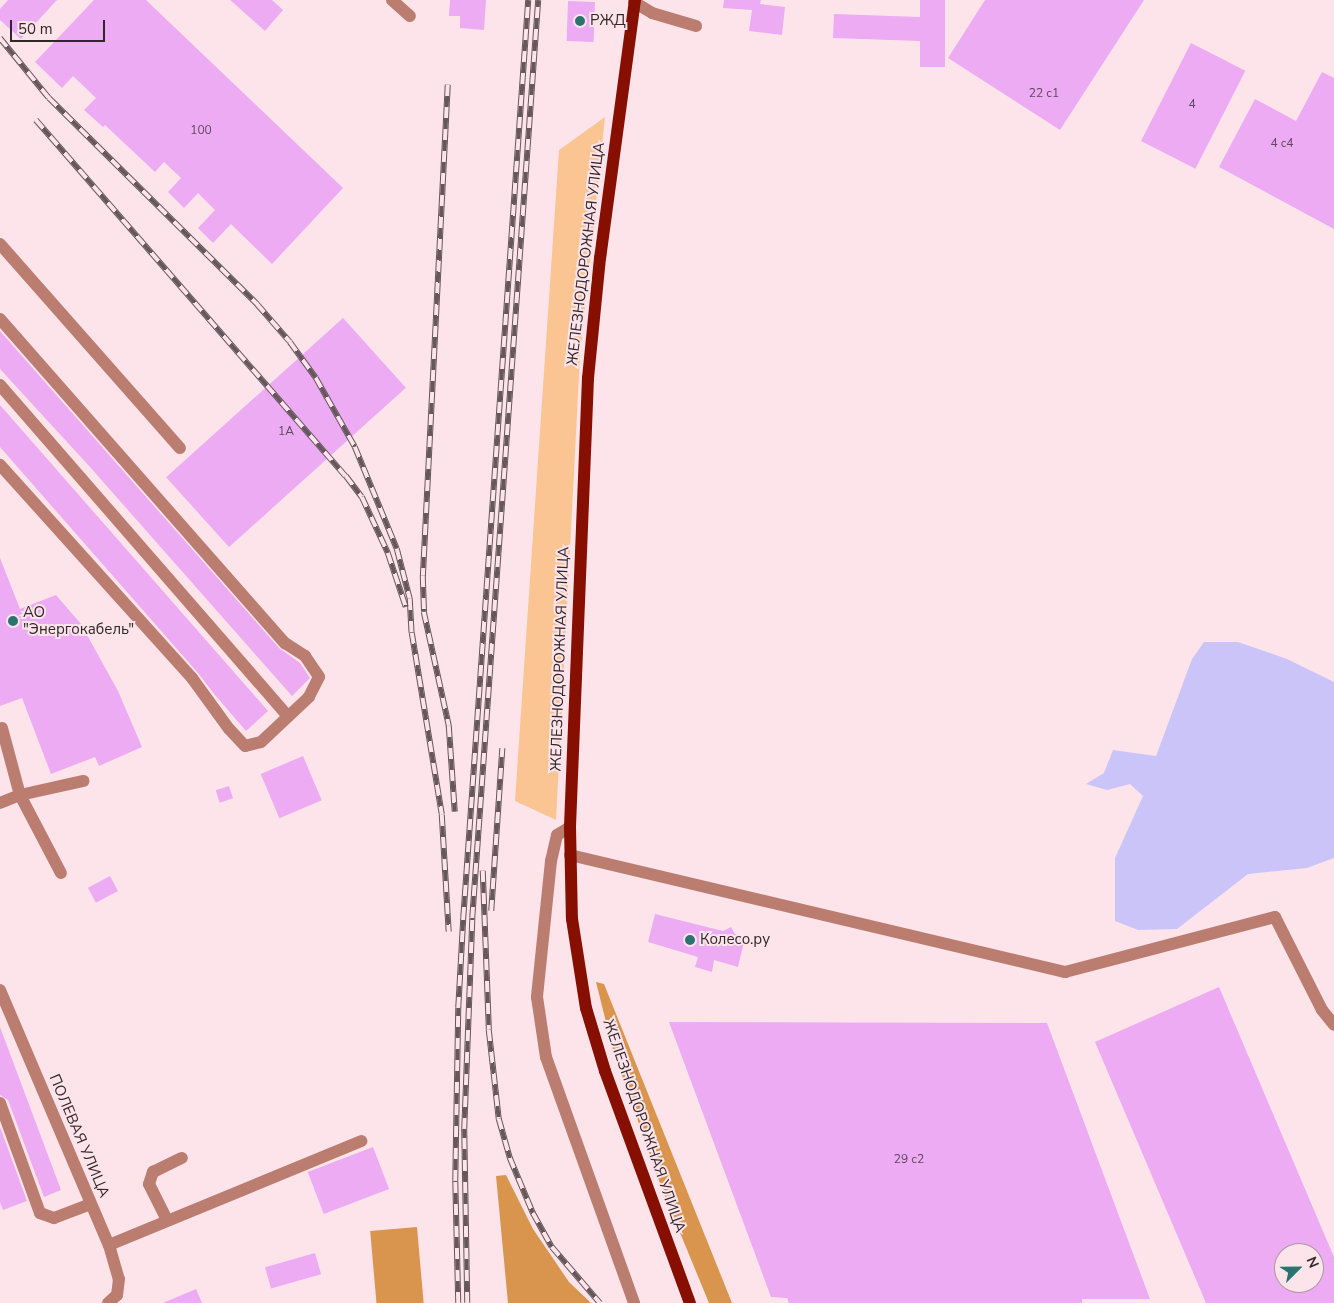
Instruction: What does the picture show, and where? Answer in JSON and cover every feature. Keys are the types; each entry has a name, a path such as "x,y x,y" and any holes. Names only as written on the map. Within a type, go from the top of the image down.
{"main road":[{"name":"ЖЕЛЕЗНОДОРОЖНАЯ УЛИЦА","path":"634,1 600,258 588,378 570,827 573,928 586,1008 605,1071 690,1303"}],"street":[{"path":"392,0 410,16"},
{"path":"634,1 652,13 696,26"},
{"path":"0,244 180,448"},
{"path":"0,319 286,643 305,656 319,677 308,697 261,742 244,746 229,729 192,678 0,465"},
{"path":"0,385 288,716"},
{"path":"2,728 20,795 61,873"},
{"path":"0,803 20,795 83,782"},
{"path":"570,827 557,834 551,861 537,997 546,1056 634,1303"},
{"path":"570,854 1065,972 1275,917 1322,1010 1334,1025"},
{"name":"ПОЛЕВАЯ УЛИЦА","path":"1,998 109,1245 119,1279 112,1299"},
{"path":"0,1103 40,1212 54,1218 90,1204"},
{"path":"109,1245 361,1141"},
{"path":"167,1220 150,1184 153,1172 182,1158"}],"shaded area":[{"path":"605,117 580,356 556,820 515,801 559,150"},
{"path":"1204,642 1238,642 1287,659 1334,682 1334,858 1307,868 1248,874 1177,929 1138,930 1115,921 1115,858 1143,796 1130,784 1107,790 1086,784 1104,773 1113,750 1156,756 1192,659"},
{"path":"596,982 604,984 732,1303 709,1303 662,1189 613,1050"},
{"path":"506,1175 533,1229 569,1282 591,1303 508,1303 496,1176"},
{"path":"417,1227 424,1303 376,1303 370,1231"}],"building":[{"path":"8,0 57,0 21,39 0,20 0,9"},
{"path":"94,0 146,0 343,188 272,264 231,224 213,243 198,228 215,210 198,193 184,208 168,192 181,178 164,162 155,172 105,125 103,127 84,110 96,98 73,76 62,88 35,62"},
{"path":"230,0 272,0 283,10 265,31"},
{"path":"450,0 486,0 484,30 460,28 460,16 449,16"},
{"path":"724,0 761,0 760,4 785,7 782,35 749,31 752,10 723,8"},
{"path":"920,0 945,0 945,67 920,67 920,41 833,38 834,14 920,17"},
{"path":"985,0 1144,0 1060,130 948,58"},
{"name":"РЖД","path":"568,1 595,2 594,42 567,41"},
{"path":"1191,43 1245,71 1195,169 1141,141"},
{"path":"1322,72 1334,78 1334,229 1219,167 1255,99 1296,121"},
{"path":"343,318 406,388 229,547 166,477"},
{"path":"0,331 279,648 300,663 310,678 292,696 90,467 0,369"},
{"path":"0,405 268,711 246,731 198,673 0,447"},
{"path":"0,558 20,609 56,595 81,624 118,691 142,747 99,766 95,757 51,774 22,698 0,706"},
{"path":"303,756 322,800 279,818 261,774"},
{"path":"229,786 233,798 220,803 216,790"},
{"path":"110,876 118,891 96,903 88,888"},
{"path":"655,914 723,931 731,927 735,934 745,937 738,967 714,960 712,972 695,967 698,957 648,942"},
{"path":"1219,987 1334,1257 1334,1303 1206,1303 1095,1042"},
{"path":"669,1022 1047,1023 1150,1299 1082,1299 1082,1303 789,1303 787,1298 771,1297"},
{"path":"0,1027 61,1190 44,1197 8,1100 0,1095"},
{"path":"0,1127 27,1201 3,1210 0,1202"},
{"path":"373,1147 389,1189 324,1214 308,1172"},
{"path":"315,1253 321,1274 271,1288 265,1267"},
{"path":"196,1289 202,1303 163,1303"}],"railway":[{"path":"458,1303 455,1181 458,1008 528,0"},
{"path":"467,1303 464,1129 472,918 538,0"},
{"path":"0,38 49,98 257,304 290,342 316,378 355,447 397,549 410,599 412,633 442,815 449,932"},
{"path":"448,85 423,576 424,612 449,726 455,812"},
{"path":"36,120 346,476 362,497 388,553 406,607"},
{"path":"491,911 502,748"},
{"path":"483,871 489,1030 499,1119 510,1158 533,1213 552,1247 600,1303"}],"place":[{"name":"РЖД","path":"580,21"},
{"name":"АО \"Энергокабель\"","path":"13,621"},
{"name":"Колесо.ру","path":"690,940"}]}
